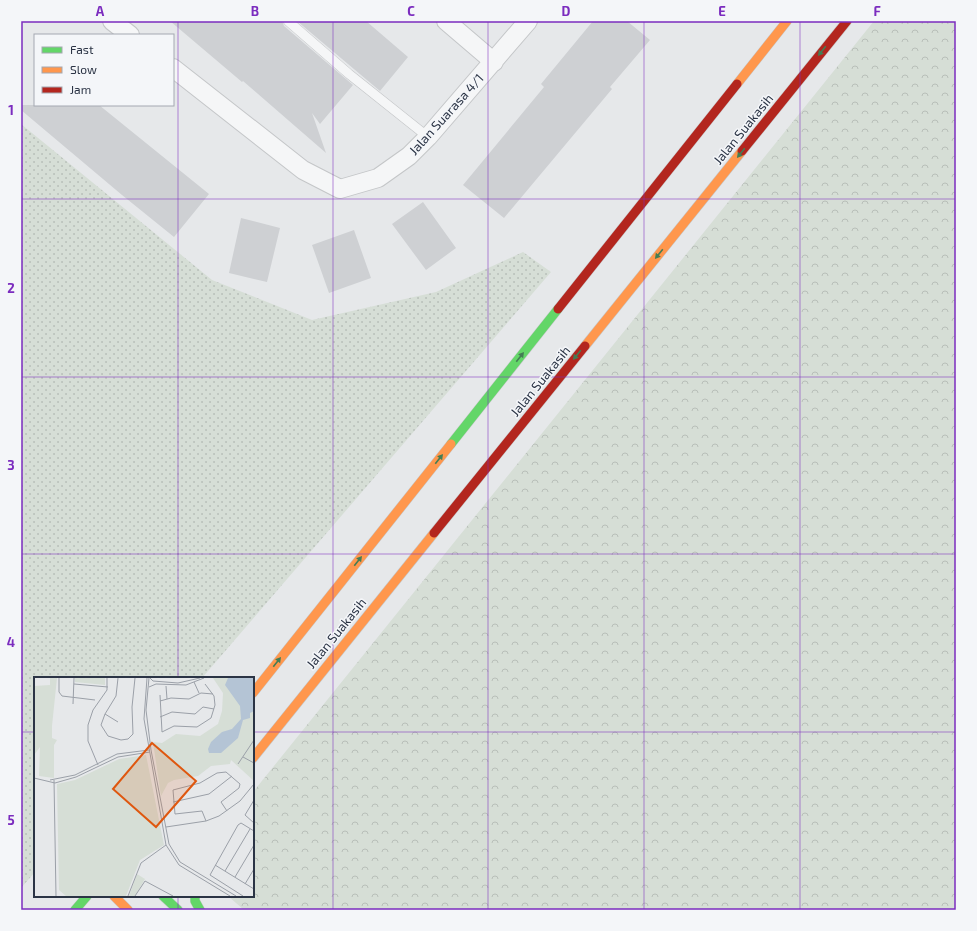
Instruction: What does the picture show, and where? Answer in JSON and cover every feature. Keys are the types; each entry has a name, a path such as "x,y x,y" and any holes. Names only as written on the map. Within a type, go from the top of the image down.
{"main road":[{"path":"254,692 787,21"},
{"name":"Jalan Suakasih","path":"254,757 847,21"},
{"path":"75,910 86,897"},
{"path":"115,897 129,909"},
{"path":"164,897 178,910"},
{"path":"195,897 195,901 200,910"}],"street":[{"path":"112,21 129,34"},
{"path":"446,21 494,62"},
{"name":"Jalan Suarasa 4/1","path":"174,69 302,170 340,189 378,178 409,156 428,137 528,21"}],"lane":[{"path":"288,21 348,74 428,137"}],"green space":[{"path":"874,21 956,21 956,910 244,910 229,897 254,897 254,791"},
{"path":"21,124 212,280 312,320 436,292 523,252 551,272 203,677 34,677 34,873 21,888"}],"building":[{"path":"170,21 282,21 284,26 353,85 320,124 312,113 326,153 243,81 242,82"},
{"path":"297,21 366,21 408,57 380,91"},
{"path":"593,21 627,21 650,40 610,87 612,89 504,218 463,185 544,87 541,84"},
{"path":"21,105 100,106 209,194 174,237 21,110"},
{"path":"423,202 456,248 426,270 392,224"},
{"path":"241,218 280,228 267,282 229,273"},
{"path":"354,230 371,278 329,293 312,245"}],"traffic: fast":[{"path":"451,444 558,309"},
{"path":"75,910 86,897"},
{"path":"164,897 178,910"},
{"path":"195,897 195,901 200,910"}],"traffic: slow":[{"path":"737,84 787,21"},
{"path":"585,346 742,151"},
{"path":"254,692 451,444"},
{"path":"254,757 434,533"},
{"path":"115,897 128,910"}],"traffic: jam":[{"path":"742,151 847,21"},
{"path":"558,309 737,84"},
{"path":"434,533 585,346"}]}
